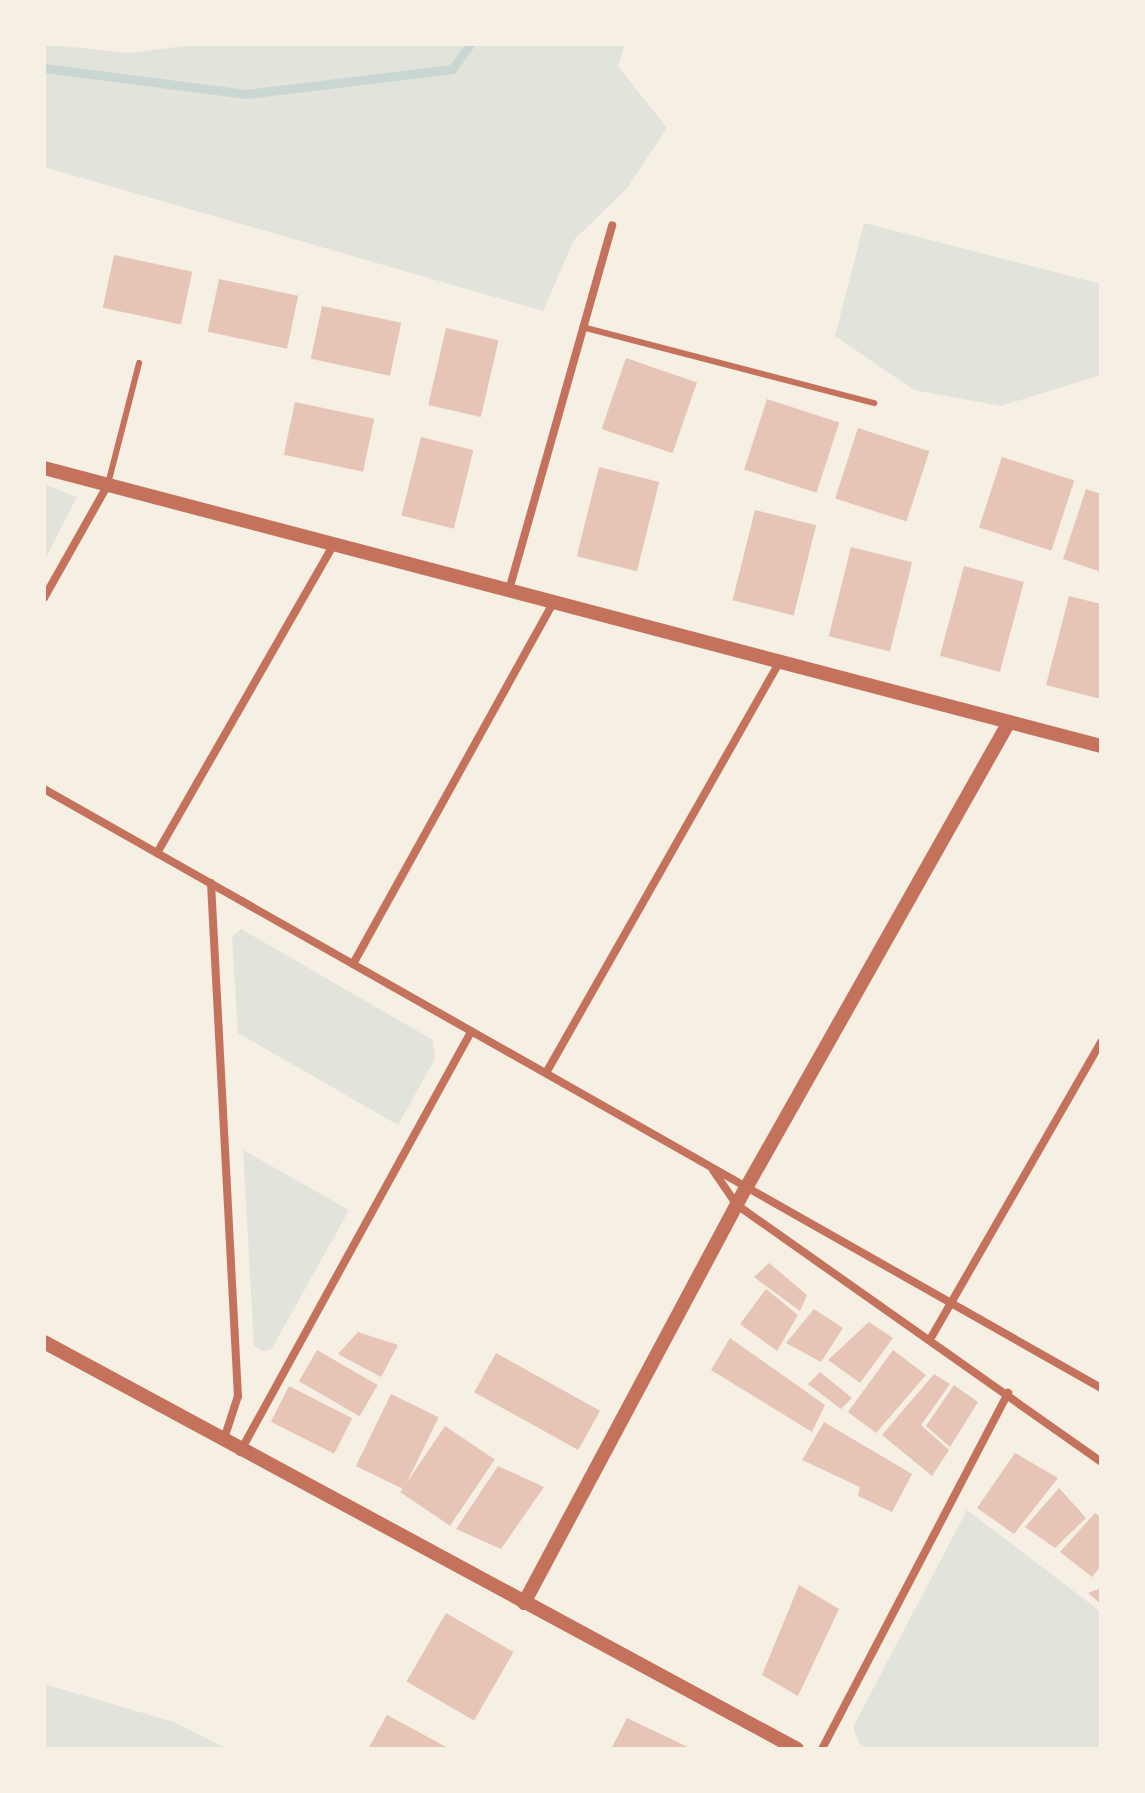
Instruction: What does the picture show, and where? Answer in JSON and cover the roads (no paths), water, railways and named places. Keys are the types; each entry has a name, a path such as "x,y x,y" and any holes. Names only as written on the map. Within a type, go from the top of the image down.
{"street":[{"path":"509,590 586,328 612,225"},
{"path":"44,468 1101,746"},
{"path":"44,598 107,486"},
{"path":"157,853 333,546"},
{"path":"353,964 554,602"},
{"path":"546,1073 780,661"},
{"path":"524,1603 746,1188 1009,722"},
{"path":"44,789 710,1166 951,1307 1101,1388"},
{"path":"211,883 238,1396 223,1442"},
{"path":"240,1452 471,1031"},
{"path":"932,1336 1101,1042"},
{"path":"710,1166 737,1205 932,1336 1101,1462"},
{"path":"44,1342 240,1452 797,1749"},
{"path":"822,1749 1008,1393"}],"lane":[{"path":"586,328 874,403"},
{"path":"107,486 139,363"}],"waterway":[{"path":"44,68 246,94 452,69 470,44"}]}
